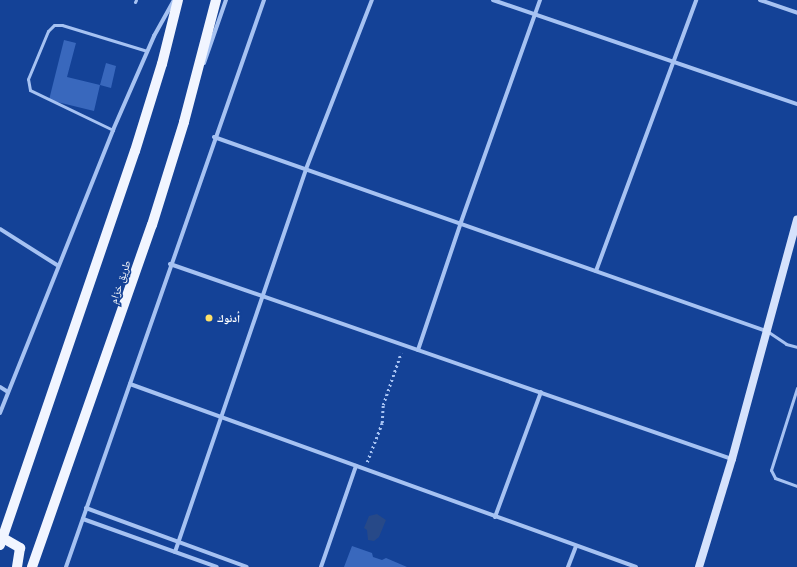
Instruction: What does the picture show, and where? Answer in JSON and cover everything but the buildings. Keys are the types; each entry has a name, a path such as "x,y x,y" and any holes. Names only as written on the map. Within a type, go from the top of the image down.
{"main road":[{"path":"17,567 20,548 15,543 1,542 135,151 162,64 178,0"},
{"name":"طريق خزام","path":"32,567 152,225 184,122 216,0"}],"street":[{"path":"0,413 57,265 113,130 147,51 175,0"},
{"path":"184,122 226,0"},
{"path":"66,567 214,137 264,0"},
{"path":"175,552 219,417 263,296 306,169 372,0"},
{"path":"493,0 797,104"},
{"path":"418,350 460,222 540,0"},
{"path":"596,271 675,62 696,0"},
{"path":"760,0 797,13"},
{"path":"214,137 460,222 767,331"},
{"path":"699,567 732,459 797,220"},
{"path":"0,229 57,265"},
{"path":"170,264 732,459"},
{"path":"130,384 636,567"},
{"path":"0,387 8,392"},
{"path":"495,517 541,392"},
{"path":"321,567 356,466"},
{"path":"86,508 247,567"},
{"path":"83,519 217,567"},
{"path":"568,567 576,546"}],"lane":[{"path":"113,130 30,90 28,79 45,38 50,27 58,24 147,51"},
{"path":"767,331 786,344 797,347"},
{"path":"797,388 771,470 775,478 797,486"}],"path":[{"path":"365,470 382,423 383,405 404,345"}],"water":[{"path":"377,514 386,520 379,537 374,541 368,540 367,530 364,528 369,516"}],"place":[{"name":"أدنوك","path":"209,318"}]}
